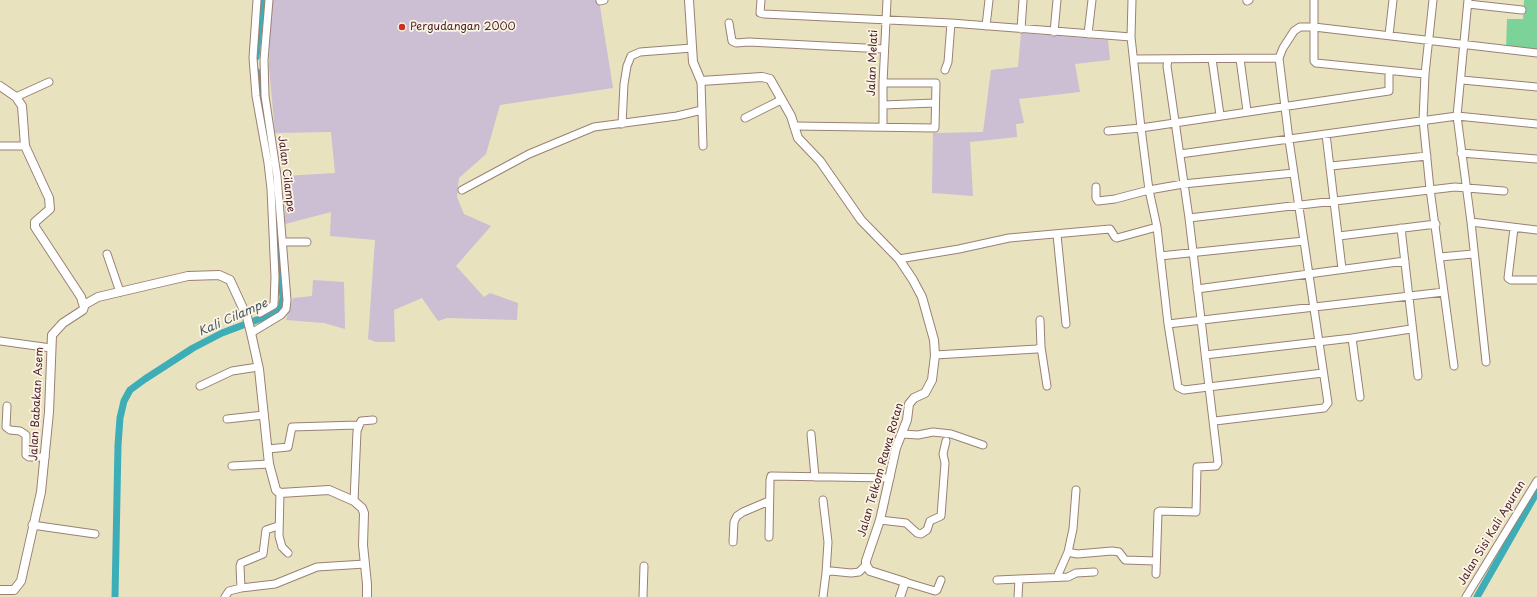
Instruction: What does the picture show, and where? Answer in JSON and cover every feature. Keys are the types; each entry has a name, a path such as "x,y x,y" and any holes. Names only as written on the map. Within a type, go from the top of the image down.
{"street":[{"path":"257,0 253,58 256,96 268,145"},
{"name":"Jalan Cilampe","path":"251,330 281,315 286,309 287,300 283,242 268,145 265,96 264,60 269,0"},
{"path":"689,0 692,48 695,68 700,81 703,146"},
{"path":"761,0 760,13 764,14 951,23 1132,37"},
{"name":"Jalan Melati","path":"883,126 882,83 887,0"},
{"path":"986,26 989,0"},
{"path":"1021,29 1023,0"},
{"path":"1054,32 1057,0"},
{"path":"1088,34 1092,0"},
{"path":"1132,0 1132,37 1141,128 1157,227 1168,324 1178,387 1184,390 1210,388 1323,373"},
{"path":"1314,0 1314,61 1316,63 1389,72 1425,74"},
{"path":"1389,35 1393,0"},
{"path":"1433,0 1425,74 1423,120 1430,189 1436,224 1454,366"},
{"path":"1486,362 1473,254 1471,222 1457,116 1462,80 1468,2 1522,10"},
{"path":"729,23 732,41 736,43 749,42 884,49"},
{"path":"945,70 948,62 951,23"},
{"path":"1215,421 1324,408 1328,403 1298,206 1279,58 1283,48 1294,31 1300,27 1314,27 1428,39 1537,53"},
{"path":"622,124 624,84 627,66 631,56 640,52 692,48"},
{"path":"1240,58 1247,111"},
{"path":"1135,59 1168,60 1279,58"},
{"path":"1212,59 1220,115"},
{"path":"1156,574 1158,512 1160,510 1196,512 1197,467 1218,464 1215,421 1205,355 1189,218 1167,66 1168,60"},
{"path":"1108,131 1141,128 1284,105 1389,91 1389,72"},
{"name":"Jalan Telkom Rawa Rotan","path":"700,81 766,78 772,83 791,116 798,138 820,161 861,220 899,259 913,280 922,298 934,340 935,355 932,380 925,393 914,398 909,404 907,420 896,448 880,520 866,565"},
{"path":"1462,80 1537,87"},
{"path":"16,97 49,82"},
{"path":"794,126 883,126 935,128 936,82 882,83"},
{"path":"0,86 16,97 23,112 24,146 49,198 50,207 48,212 35,222 36,227 81,297 84,305"},
{"path":"745,118 781,100"},
{"path":"883,105 935,103"},
{"path":"462,190 506,166 594,127 677,116 702,110"},
{"path":"1180,154 1457,116 1537,124"},
{"path":"1326,134 1342,269"},
{"path":"0,146 24,146"},
{"path":"1461,153 1537,159"},
{"path":"1331,166 1427,156"},
{"path":"1096,187 1096,198 1098,201 1115,199 1150,190 1183,184 1294,173"},
{"path":"260,313 272,308 275,300 274,176"},
{"path":"1189,218 1430,189 1466,186 1504,191"},
{"path":"1471,222 1537,230"},
{"path":"1339,236 1436,224"},
{"path":"899,259 959,249 1009,238 1057,235 1110,229 1115,237 1118,238 1157,227"},
{"path":"1401,228 1407,296 1418,376"},
{"path":"1514,228 1508,278 1511,280 1537,280"},
{"path":"1057,235 1066,324"},
{"path":"1160,256 1304,240"},
{"path":"283,242 307,242"},
{"path":"107,254 120,292"},
{"path":"1440,257 1473,254"},
{"path":"1197,289 1404,261"},
{"name":"Jalan Babakan Asem","path":"0,590 12,592 21,581 32,525 41,492 49,412 53,332 63,323 83,310 84,305 98,297 188,276 220,275 232,283 248,319 251,330 258,367 269,464 276,490 280,493"},
{"path":"1168,324 1444,292"},
{"path":"1040,320 1041,347 1047,386"},
{"path":"1205,355 1352,338 1412,329"},
{"path":"1352,338 1360,397"},
{"path":"0,341 51,348"},
{"path":"935,355 1006,352 1041,347"},
{"path":"200,386 232,371 258,367"},
{"path":"4,409 8,429 20,431 26,435 26,455 45,457"},
{"path":"227,418 264,415"},
{"path":"354,501 354,468 358,425 361,421 373,420"},
{"path":"268,449 288,447 292,427 358,425"},
{"path":"902,434 918,435 933,432 951,434 983,445"},
{"path":"810,434 815,477"},
{"path":"880,520 906,524 916,533 922,534 927,530 930,521 941,516 942,477 945,463 943,454 946,441"},
{"path":"232,466 269,464"},
{"path":"769,537 771,476 890,478"},
{"name":"Jalan Sisi Kali Apuran","path":"1466,597 1537,481"},
{"path":"288,553 282,547 278,526 280,493 329,490 354,501 362,508 364,513 363,545 368,584 367,597"},
{"path":"1057,577 1068,552 1073,528 1076,490"},
{"path":"822,597 826,573 828,542 823,500"},
{"path":"732,542 734,522 737,516 769,501"},
{"path":"32,525 95,534"},
{"path":"241,588 240,564 243,561 263,554 266,530 278,526"},
{"path":"1068,552 1077,554 1112,551 1119,552 1125,560 1156,561"},
{"path":"225,597 229,592 241,588 275,584 317,567 365,564"},
{"path":"826,573 831,571 859,572 866,565 870,571 936,591 941,580"},
{"path":"643,597 644,566"},
{"path":"997,580 1068,577 1076,573 1094,572"},
{"path":"1018,597 1019,580"},
{"path":"900,597 905,582"}],"shaded area":[{"path":"270,0 599,0 613,88 500,105 486,154 459,178 457,197 464,214 491,226 456,266 484,297 490,293 518,303 517,320 447,318 438,321 422,298 394,310 395,342 376,342 368,339 375,240 330,236 331,212 285,224 284,176 335,173 331,132 275,133 269,67"},
{"path":"1021,33 1108,40 1110,60 1075,64 1080,92 1019,99 1024,123 1016,124 1017,137 970,142 973,196 932,193 933,133 983,132 991,70 1018,67"},
{"path":"313,280 344,282 345,329 324,323 286,320 293,298 312,296"}],"green space":[{"path":"1524,0 1537,0 1537,53 1506,48 1507,19 1523,19"}],"waterway":[{"name":"Kali Cilampe","path":"256,57 262,0"},
{"name":"Kali Cilampe","path":"257,72 262,115"},
{"name":"Kali Cilampe","path":"271,160 275,192"},
{"name":"Kali Cilampe","path":"115,597 118,445 120,418 124,401 130,390 193,348 222,333 275,313 282,304 283,297 278,264 278,220"},
{"path":"1477,597 1537,492"}],"place":[{"name":"Pergudangan 2000","path":"402,27"}]}
